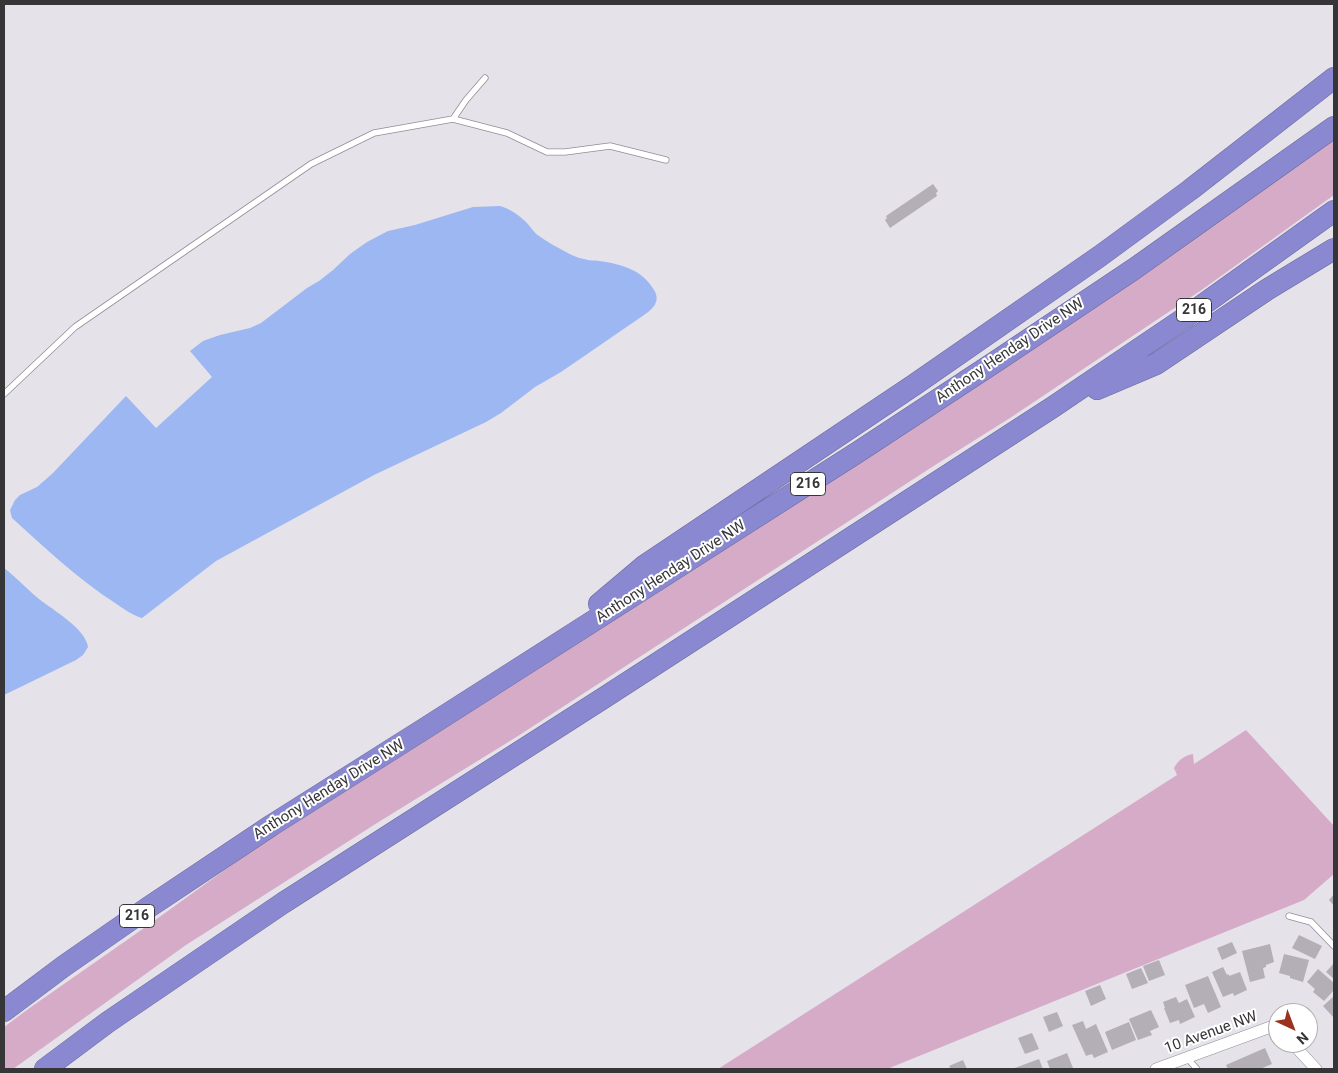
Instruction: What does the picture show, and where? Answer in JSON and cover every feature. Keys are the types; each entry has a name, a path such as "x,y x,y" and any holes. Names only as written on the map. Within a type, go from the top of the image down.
{"highway":[{"path":"532,660 644,566 914,386 1100,256 1190,190 1334,78"},
{"name":"Anthony Henday Drive NW","path":"4,1011 64,966 214,864 858,452 998,360 1134,269 1334,128"},
{"name":"216","path":"45,1069 108,1022 282,903 602,700 1053,407 1183,319 1334,211"},
{"path":"1053,407 1156,364 1268,289 1334,249"}],"street":[{"name":"10 Avenue NW","path":"1156,1069 1268,1029"},
{"path":"1301,1053 1316,1069"}],"lane":[{"path":"454,119 466,100 485,78"},
{"path":"4,394 74,327 311,164 374,134 454,119 508,133 547,152 565,152 610,146 666,160"},
{"path":"1289,916 1311,922 1334,946"},
{"path":"1187,1058 1197,1069"}],"shaded area":[{"path":"1334,139 1334,195 1203,289 1010,418 518,736 186,945 13,1069 4,1069 4,1027 294,820"},
{"path":"1246,730 1334,826 1334,874 1304,900 887,1069 718,1069 1177,775 1174,768 1182,758 1193,754 1194,764"}],"water":[{"path":"500,206 526,222 537,235 570,254 586,260 623,266 638,273 644,277 654,290 657,298 655,304 644,315 561,372 535,387 501,413 486,422 374,475 216,561 142,618 125,610 88,584 12,518 10,510 15,500 20,495 37,487 53,473 126,396 156,428 212,377 190,351 203,341 250,328 261,323 319,281 350,254 388,231 415,225 473,207"},
{"path":"4,568 75,627 86,640 88,647 83,655 76,660 4,695"}],"building":[{"path":"933,184 938,191 936,193 937,196 890,228 885,220 886,216"},
{"path":"1334,894 1334,906 1329,900"},
{"path":"1299,935 1322,946 1315,959 1292,948"},
{"path":"1232,942 1237,953 1222,960 1217,948"},
{"path":"1270,944 1274,962 1263,968 1265,978 1250,982 1242,951"},
{"path":"1284,954 1309,960 1303,982 1279,973"},
{"path":"1159,960 1165,975 1149,981 1143,966"},
{"path":"1334,963 1334,979 1326,972"},
{"path":"1223,967 1229,976 1240,972 1247,990 1234,996 1233,993 1223,997 1212,972"},
{"path":"1141,968 1148,983 1132,989 1126,974"},
{"path":"1318,969 1334,983 1334,990 1324,1001 1313,992 1315,989 1307,982"},
{"path":"1208,976 1221,1007 1208,1013 1204,1004 1194,1008 1185,985"},
{"path":"1100,985 1106,999 1091,1006 1085,991"},
{"path":"1334,996 1334,1018 1323,1006"},
{"path":"1176,997 1179,1003 1187,999 1195,1017 1180,1024 1179,1020 1170,1023 1163,1002"},
{"path":"1151,1010 1159,1027 1150,1031 1152,1035 1138,1040 1129,1019"},
{"path":"1057,1012 1063,1026 1049,1032 1043,1017"},
{"path":"1083,1021 1086,1029 1096,1024 1108,1052 1094,1058 1092,1054 1086,1056 1072,1025"},
{"path":"1129,1022 1136,1040 1112,1050 1105,1032"},
{"path":"1032,1033 1039,1049 1025,1054 1018,1038"},
{"path":"1265,1048 1272,1064 1260,1069 1228,1069 1226,1065"},
{"path":"1067,1053 1073,1068 1050,1069 1047,1061"},
{"path":"1039,1059 1043,1069 1012,1069"},
{"path":"963,1060 967,1069 951,1069 949,1066"}]}
